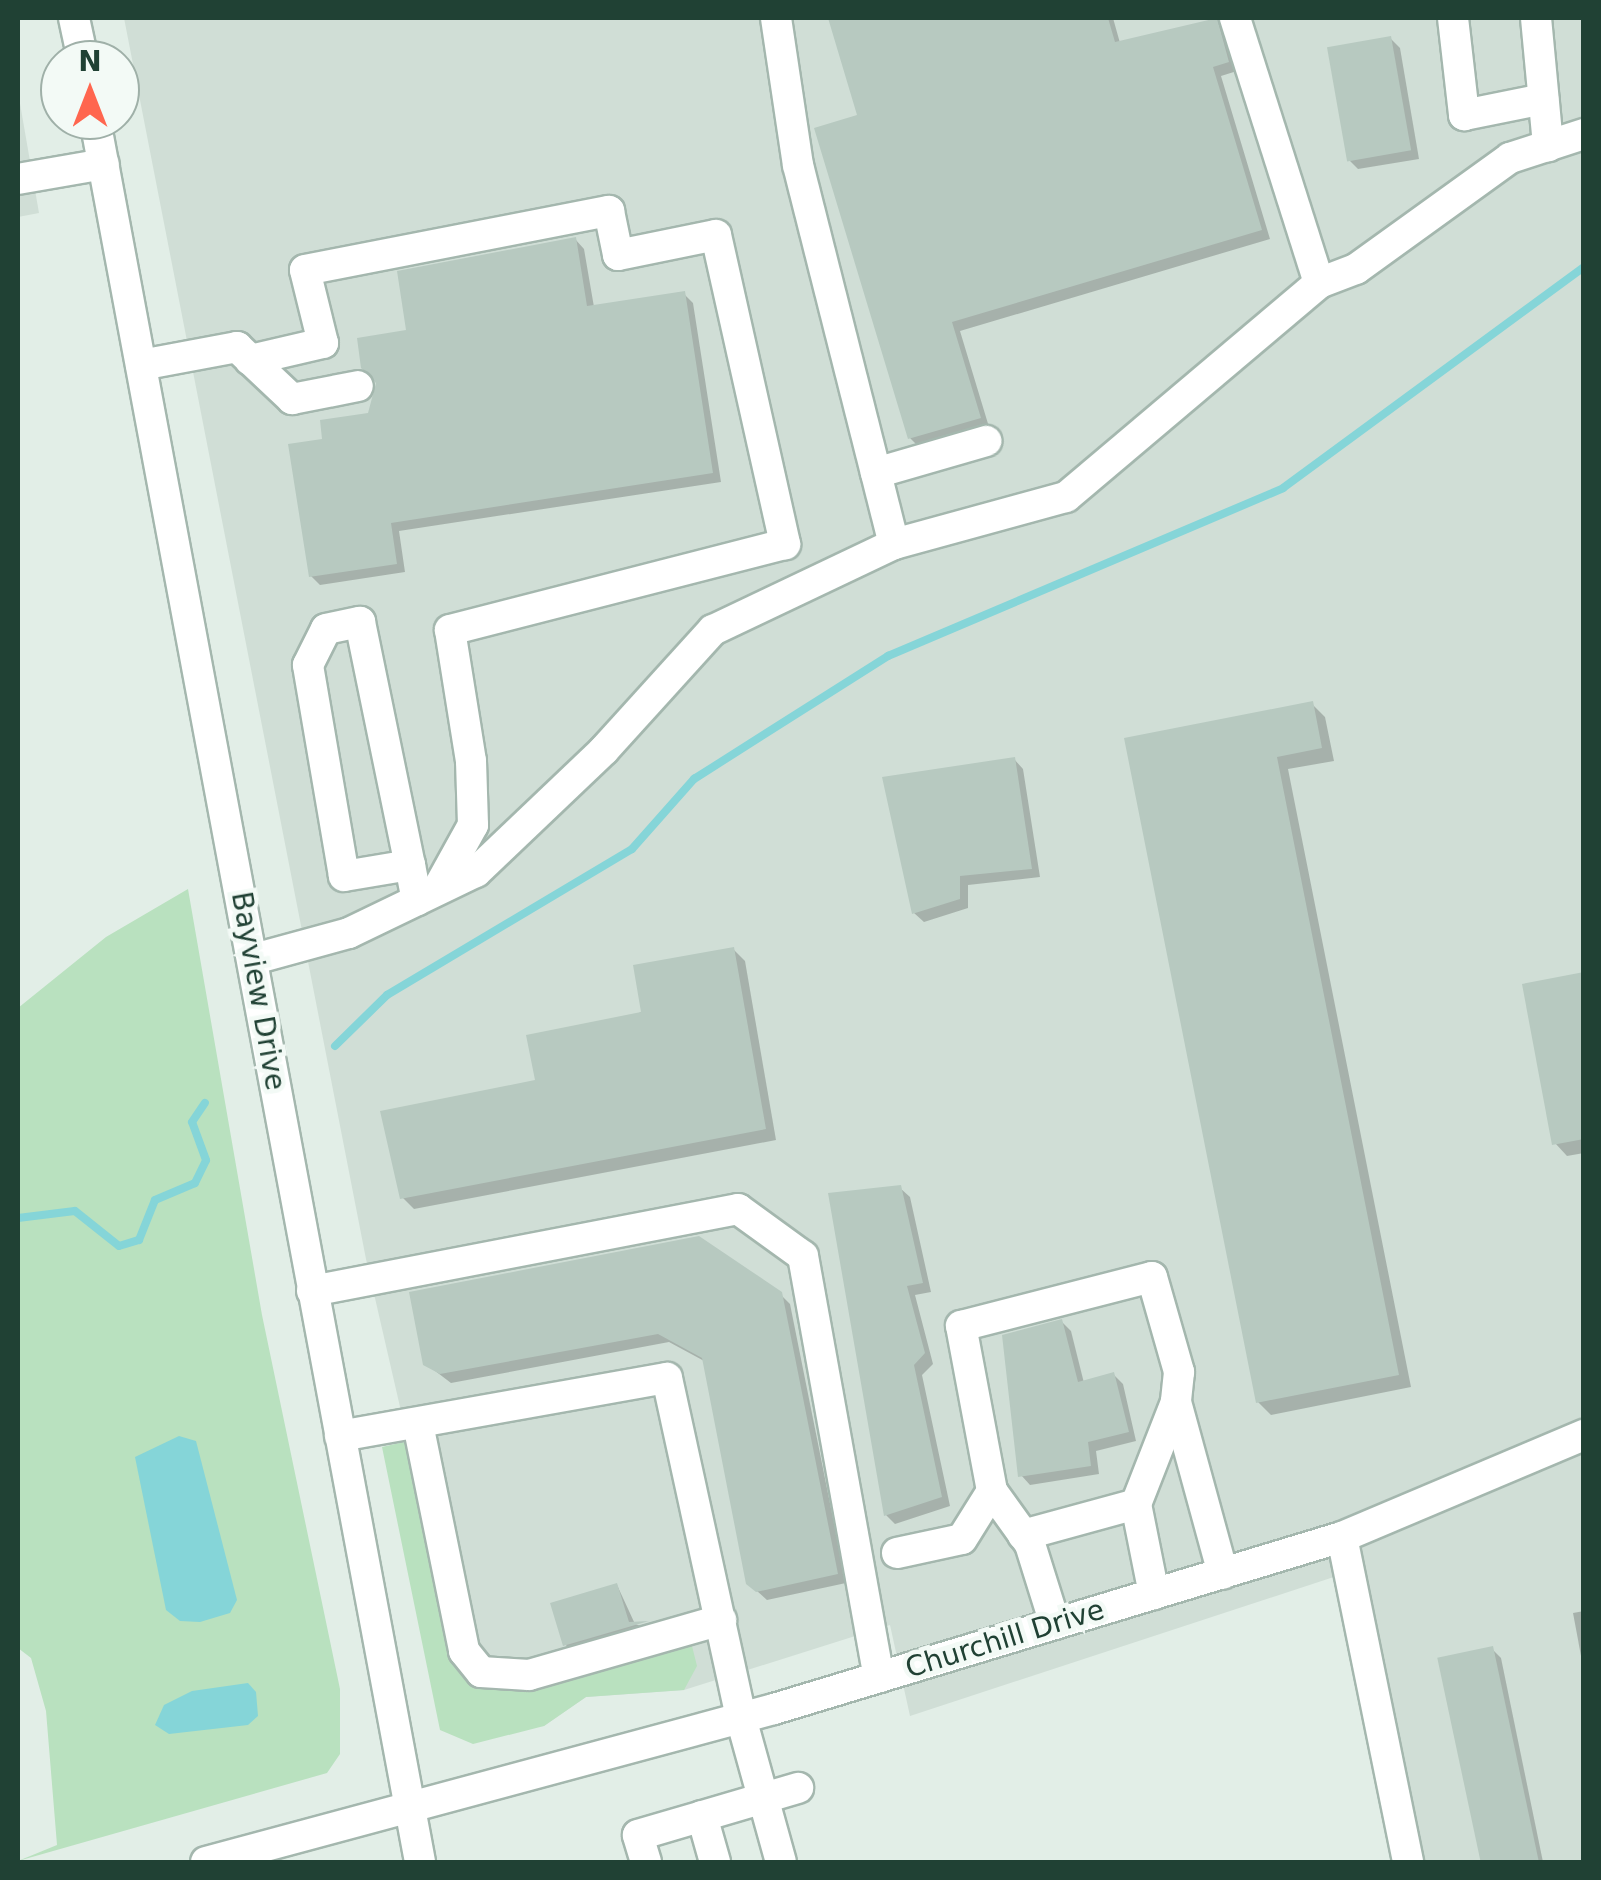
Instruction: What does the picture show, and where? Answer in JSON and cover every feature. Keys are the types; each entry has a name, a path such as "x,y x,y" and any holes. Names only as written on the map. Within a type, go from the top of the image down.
{"street":[{"path":"776,18 798,165 894,544"},
{"path":"1234,18 1319,283"},
{"path":"1453,18 1464,114 1544,100"},
{"path":"1536,18 1548,146"},
{"path":"254,960 349,933 476,872 604,750 713,630 894,544 1066,497 1319,283 1356,269 1510,158 1584,134"},
{"name":"Bayview Drive","path":"99,140 254,960 312,1292 414,1804 420,1862"},
{"path":"18,179 104,164"},
{"path":"250,360 323,343 305,270 609,212 618,254 716,235 785,544 450,630 472,761 473,825 427,895"},
{"path":"141,366 237,347 292,399 358,386"},
{"path":"876,472 986,441"},
{"path":"410,864 344,876 308,665 326,629 360,622 410,864 427,895"},
{"path":"312,1292 738,1210 803,1256 880,1677"},
{"path":"1055,1624 1024,1535 992,1492 961,1326 1152,1277 1179,1372 1176,1402 1136,1504 1154,1594"},
{"path":"340,1436 667,1378 741,1718 781,1862"},
{"path":"1176,1402 1223,1574"},
{"path":"418,1424 464,1652 481,1672 528,1675 721,1620"},
{"name":"Churchill Drive","path":"206,1862 741,1718 1342,1538 1584,1435"},
{"path":"897,1552 962,1540 992,1492"},
{"path":"1024,1535 1136,1504"},
{"path":"1342,1538 1408,1862"},
{"path":"646,1862 638,1835 798,1788"},
{"path":"702,1816 715,1862"}],"shaded area":[{"path":"124,18 1583,18 1583,1862 1395,1862 1352,1571 910,1716 890,1625 684,1690 586,1697 544,1726 475,1733 366,1259 140,100 140,40 128,40"},
{"path":"18,92 39,213 18,217"}],"green space":[{"path":"188,889 262,1315 340,1689 340,1754 327,1773 18,1861 57,1845 46,1711 31,1658 18,1648 18,1008 106,937"},
{"path":"408,1441 468,1672 691,1642 697,1666 684,1690 586,1697 544,1726 473,1744 440,1730 382,1447"}],"water":[{"path":"179,1436 196,1441 237,1600 230,1613 200,1622 180,1621 166,1610 135,1457"},
{"path":"248,1683 256,1692 258,1716 248,1725 169,1734 155,1725 164,1705 192,1691"}],"building":[{"path":"828,18 1108,18 1115,42 1217,18 1229,62 1213,67 1262,230 952,322 981,418 908,439 814,128 857,115"},
{"path":"1391,36 1411,150 1347,162 1327,47"},
{"path":"576,237 587,306 685,291 713,473 391,523 397,564 309,577 288,444 322,439 320,420 368,413 376,383 361,368 357,338 406,330 397,271"},
{"path":"1313,701 1322,748 1277,757 1399,1375 1256,1403 1124,738"},
{"path":"1015,757 1032,869 960,876 960,899 912,914 882,777"},
{"path":"734,947 766,1129 400,1199 380,1111 535,1080 526,1035 641,1012 633,965"},
{"path":"1584,972 1584,1139 1552,1145 1522,984"},
{"path":"901,1185 923,1283 907,1286 925,1353 914,1365 942,1497 884,1516 828,1193"},
{"path":"699,1236 782,1292 838,1574 756,1592 746,1584 702,1358 658,1334 440,1374 423,1365 409,1292"},
{"path":"1062,1319 1078,1382 1114,1372 1129,1432 1088,1442 1091,1466 1018,1477 1002,1335"},
{"path":"617,1583 629,1622 649,1621 563,1646 550,1603"},
{"path":"1493,1646 1539,1861 1481,1862 1437,1658"}],"waterway":[{"path":"335,1046 387,995 632,849 694,779 888,656 1283,488 1584,267"},
{"path":"18,1218 75,1211 119,1246 139,1240 155,1200 195,1183 206,1160 192,1122 205,1103"}]}
